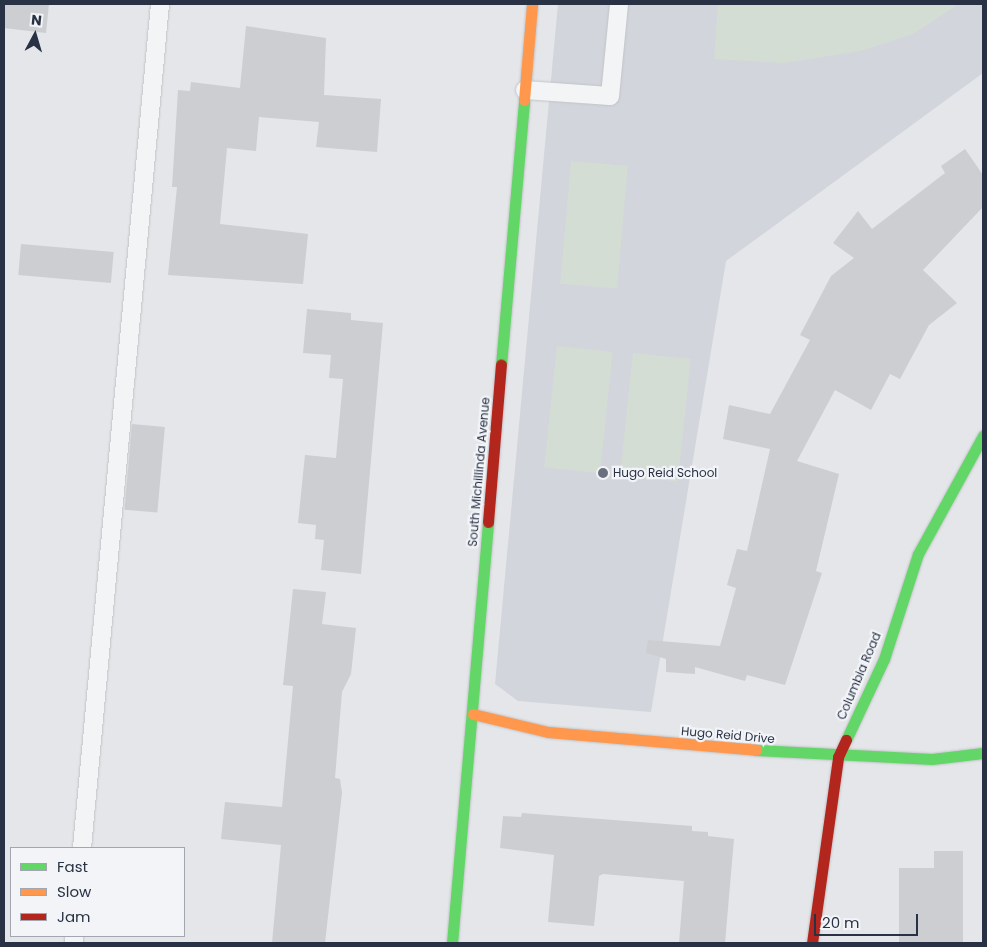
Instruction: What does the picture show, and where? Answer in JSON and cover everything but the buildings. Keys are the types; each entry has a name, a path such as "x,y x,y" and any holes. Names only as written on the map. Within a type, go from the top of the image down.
{"street":[{"name":"South Michillinda Avenue","path":"452,943 532,4"},
{"name":"Columbia Road","path":"812,943 838,757 884,659 918,554 983,436"},
{"name":"Hugo Reid Drive","path":"473,714 548,732 838,757 932,759 983,752"}],"lane":[{"path":"82,847 160,4"},
{"path":"525,90 610,96 619,4"}],"shaded area":[{"name":"Hugo Reid School","path":"558,4 983,4 983,73 726,261 651,712 518,701 495,684"},
{"path":"718,4 959,4 913,34 861,51 784,63 714,59"},
{"path":"571,161 628,166 617,288 560,284"},
{"path":"557,346 613,352 600,473 544,467"},
{"path":"633,353 691,359 678,481 620,475"}],"traffic: fast":[{"path":"501,365 524,100"},
{"path":"846,740 884,659 918,554 983,436"},
{"path":"452,943 488,522"},
{"path":"756,750 932,759 983,753"}],"traffic: slow":[{"path":"524,100 532,4"},
{"path":"473,714 548,732 756,750"}],"traffic: jam":[{"path":"488,522 501,365"},
{"path":"812,943 838,757 846,740"}],"place":[{"name":"Hugo Reid School","path":"603,473"}]}
